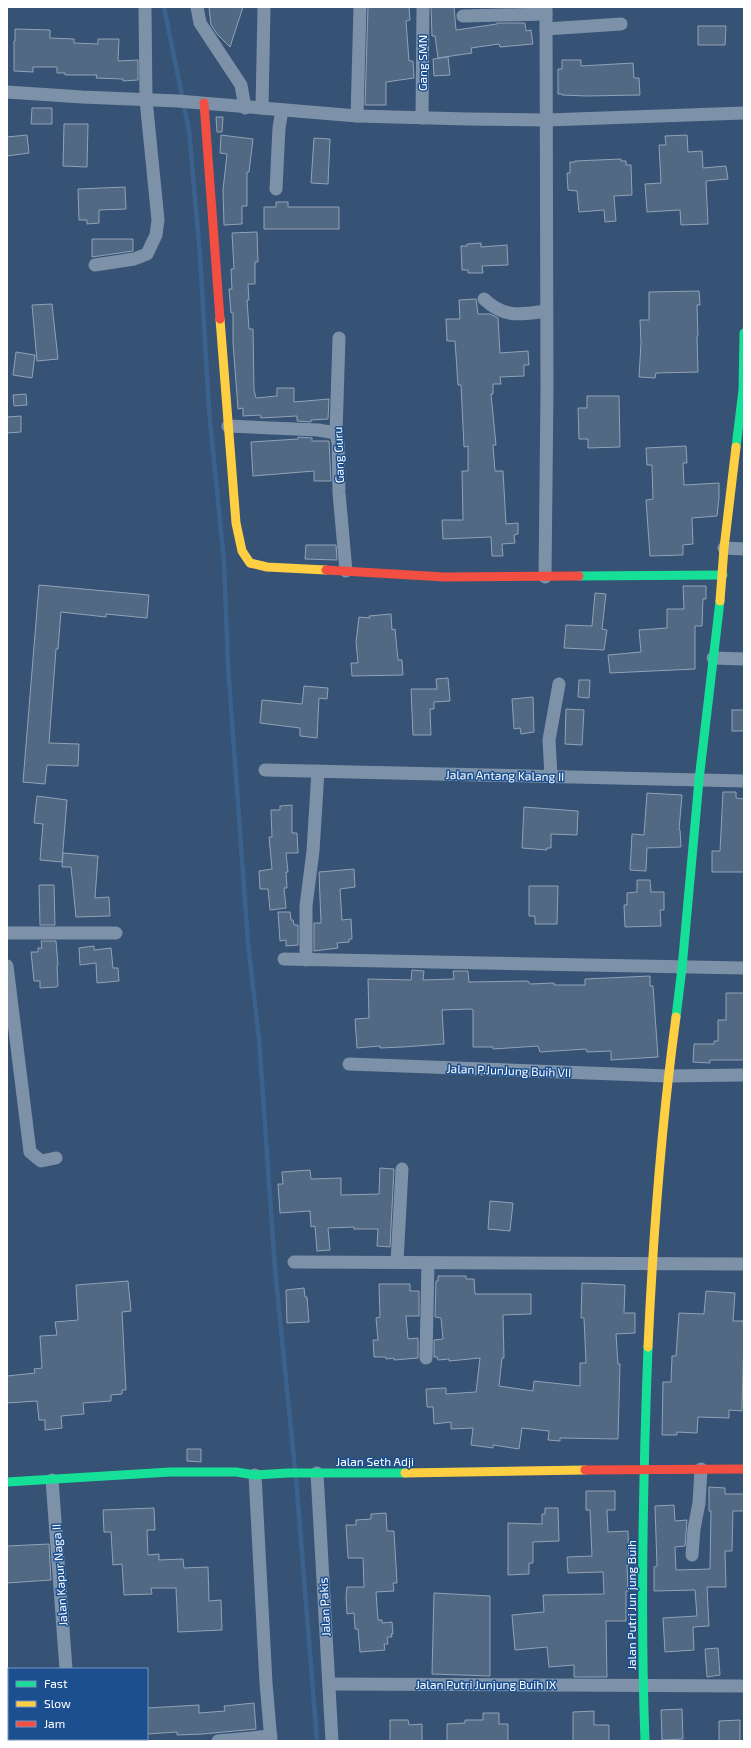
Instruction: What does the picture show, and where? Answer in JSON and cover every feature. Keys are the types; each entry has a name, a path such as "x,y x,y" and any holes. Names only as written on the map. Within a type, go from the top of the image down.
{"street":[{"path":"95,264 134,259 147,254 156,236 158,220 146,100 145,7"},
{"path":"197,7 200,23 241,85 245,108"},
{"path":"262,108 264,7"},
{"path":"357,116 360,7"},
{"name":"Gang SMN","path":"422,7 422,118"},
{"path":"463,16 546,11 545,577"},
{"path":"546,29 621,24"},
{"path":"7,92 178,101 245,108 262,108 357,116 422,118 546,120 744,113"},
{"path":"201,103 236,523 242,551 250,563 256,566 444,577 723,575"},
{"path":"276,189 279,128 282,110"},
{"path":"484,299 492,307 509,314 546,311"},
{"name":"Jalan Putri Jun jung Buih","path":"645,1741 643,1685 643,1469 652,1265 668,1076 682,968 699,780 723,575 724,548 744,390 744,333"},
{"name":"Gang Guru","path":"339,338 336,433 338,442 339,493 346,571"},
{"path":"228,426 318,430 336,433"},
{"path":"724,548 744,549"},
{"path":"713,658 744,659"},
{"path":"551,776 549,740 559,684"},
{"name":"Jalan Antang Kalang II","path":"265,770 744,781"},
{"path":"306,960 306,906 313,851 318,771"},
{"path":"7,933 116,932"},
{"path":"284,959 682,968 744,968"},
{"path":"7,966 30,1152 41,1161 56,1158"},
{"name":"Jalan P.JunJung Buih VII","path":"349,1064 668,1076 744,1075"},
{"path":"396,1262 402,1169"},
{"path":"294,1262 652,1265 744,1264"},
{"path":"426,1358 428,1263"},
{"path":"692,1555 702,1469"},
{"name":"Jalan Seth Adji","path":"7,1482 170,1472 236,1472 255,1475 288,1473 744,1469"},
{"name":"Jalan Pakis","path":"314,1473 332,1741"},
{"path":"218,1741 271,1739 255,1475"},
{"name":"Jalan Kapur Naga II","path":"52,1480 66,1668"},
{"name":"Jalan Putri Junjung Buih IX","path":"329,1684 744,1686"}],"building":[{"path":"209,7 243,7 230,47 217,34 211,25"},
{"path":"368,7 409,7 410,20 406,21 409,61 413,61 414,78 386,82 386,105 365,105"},
{"path":"431,7 454,7 456,30 497,23 525,23 526,31 531,30 533,44 500,47 499,44 471,48 472,53 438,58 435,36 432,36"},
{"path":"698,26 726,26 725,45 698,45"},
{"path":"15,29 50,30 50,38 74,39 74,43 98,44 98,39 119,39 118,61 138,60 138,80 123,81 123,79 96,78 97,75 65,75 65,73 57,73 57,67 33,67 33,72 14,71"},
{"path":"448,57 450,75 434,76 433,59"},
{"path":"562,60 581,60 581,66 633,63 634,78 639,78 640,95 586,96 558,94 558,69 562,69"},
{"path":"32,108 52,108 52,124 31,124"},
{"path":"216,117 223,117 222,132 217,132"},
{"path":"64,124 88,124 87,167 63,166"},
{"path":"27,135 29,153 7,156 7,137"},
{"path":"221,135 253,139 249,172 247,172 247,206 242,206 242,224 224,225 223,190 227,154 220,153"},
{"path":"687,135 688,152 702,151 703,168 726,166 728,179 706,181 708,224 681,225 680,210 647,212 645,184 661,183 659,145 666,145 665,136"},
{"path":"314,138 330,139 328,184 311,183"},
{"path":"621,159 621,161 626,161 626,165 631,165 632,195 614,196 616,221 605,222 604,210 579,212 577,191 568,190 567,173 570,173 570,162"},
{"path":"125,187 126,209 99,210 99,223 87,224 87,220 79,220 78,189"},
{"path":"276,202 288,202 288,207 339,207 339,229 264,229 264,207 276,207"},
{"path":"257,232 258,262 255,262 255,284 248,284 249,300 247,300 249,329 253,329 254,390 256,398 277,396 277,388 294,388 294,402 329,399 328,419 311,420 311,422 297,421 297,416 261,418 260,415 243,416 243,408 238,409 233,342 233,313 231,313 229,289 232,289 231,269 234,269 232,233"},
{"path":"92,239 133,239 133,251 92,257"},
{"path":"481,243 481,247 507,245 508,265 482,266 483,273 468,273 468,270 462,270 461,246"},
{"path":"699,291 700,305 697,305 698,372 656,373 655,378 639,377 641,343 640,320 649,320 649,292"},
{"path":"476,299 478,314 490,314 498,318 500,353 528,351 529,365 524,365 524,376 500,377 501,384 493,384 493,394 491,394 496,445 493,445 495,471 503,471 506,524 518,523 518,534 514,535 515,543 502,544 503,556 492,556 491,537 443,539 442,520 463,520 462,471 468,471 468,446 464,447 461,385 458,385 455,341 447,341 446,319 460,319 459,300"},
{"path":"52,304 58,359 37,361 32,305"},
{"path":"16,352 35,355 32,378 13,375"},
{"path":"26,394 27,405 14,406 13,395"},
{"path":"587,396 619,396 620,447 588,448 588,439 579,439 578,408 587,408"},
{"path":"21,416 21,432 7,433 7,417"},
{"path":"298,437 312,438 312,441 329,441 331,481 314,481 314,471 253,476 251,442 298,439"},
{"path":"686,446 687,463 683,463 684,485 719,483 717,516 692,518 693,544 683,545 683,555 650,556 646,500 653,499 652,465 647,465 646,448"},
{"path":"306,545 336,545 337,560 305,559"},
{"path":"39,585 149,595 147,618 106,614 106,617 61,612 58,649 56,649 49,743 79,744 78,766 47,765 45,784 23,782"},
{"path":"683,586 706,586 706,599 703,599 702,626 695,626 695,669 610,673 608,655 641,652 639,630 667,628 667,609 684,609"},
{"path":"595,593 606,594 602,629 607,630 604,650 564,648 566,625 592,626"},
{"path":"391,614 392,630 395,629 398,660 402,660 403,675 352,676 351,663 358,663 356,642 359,617 370,618 369,616"},
{"path":"448,678 450,701 434,702 434,709 430,709 431,735 413,735 411,689 437,689 436,679"},
{"path":"579,680 590,680 589,698 578,697"},
{"path":"304,686 328,688 327,699 319,698 317,738 300,736 300,728 260,723 262,700 302,704"},
{"path":"533,697 534,732 521,734 520,728 514,729 512,699"},
{"path":"566,709 584,710 582,745 565,744"},
{"path":"732,710 744,710 744,731 732,731"},
{"path":"723,792 736,792 736,798 744,799 744,872 712,872 712,851 720,851"},
{"path":"647,793 682,795 679,830 681,847 647,848 646,871 630,870 632,834 644,835"},
{"path":"37,796 67,800 62,862 40,860 43,824 34,823"},
{"path":"292,805 292,833 297,833 298,853 286,853 288,872 286,872 287,888 284,888 286,908 270,910 268,889 260,889 259,871 272,869 269,837 272,837 271,810 280,810 280,806"},
{"path":"524,807 578,811 577,835 551,834 551,848 547,848 547,850 522,848"},
{"path":"63,853 98,856 95,898 109,897 110,916 76,917 71,867 62,867"},
{"path":"354,869 355,887 340,889 342,920 351,919 352,939 349,939 349,942 337,943 338,948 314,951 314,923 321,923 319,872"},
{"path":"637,880 650,880 651,892 664,892 664,910 660,910 661,926 625,927 624,905 627,905 627,893 637,892"},
{"path":"39,885 54,885 55,925 40,925"},
{"path":"529,886 558,886 557,924 535,924 535,916 529,916"},
{"path":"278,912 290,912 291,920 293,920 294,925 298,925 298,945 286,946 286,940 280,941"},
{"path":"41,941 56,941 58,986 56,987 40,988 40,981 34,981 31,952 38,952 38,948 42,948"},
{"path":"94,946 94,950 111,948 113,968 118,968 119,981 97,983 96,963 80,965 79,948"},
{"path":"412,970 424,971 423,980 454,979 453,971 468,971 469,982 528,981 530,984 554,983 554,985 585,985 585,979 650,976 650,986 653,986 658,1057 611,1060 611,1051 587,1052 586,1049 540,1052 538,1046 493,1049 493,1047 473,1047 473,1010 471,1009 442,1010 444,1044 357,1048 355,1019 369,1018 368,979 411,980"},
{"path":"726,993 744,993 744,1060 710,1060 710,1063 693,1062 694,1044 714,1044 714,1041 718,1041 718,1020 726,1020"},
{"path":"380,1168 394,1169 390,1247 377,1246 378,1229 354,1229 354,1227 328,1228 330,1250 317,1251 315,1226 311,1227 310,1211 280,1213 278,1184 283,1184 282,1172 310,1170 311,1179 341,1178 341,1195 379,1194"},
{"path":"490,1201 513,1203 510,1231 488,1229"},
{"path":"438,1276 466,1276 466,1279 474,1279 475,1294 531,1294 531,1314 503,1315 504,1358 502,1358 499,1386 533,1391 534,1381 580,1386 580,1363 586,1363 584,1318 581,1318 582,1283 625,1285 624,1313 635,1313 635,1333 616,1334 618,1364 620,1364 618,1439 560,1438 560,1441 548,1440 549,1431 522,1428 519,1449 493,1445 493,1448 471,1445 473,1428 451,1429 451,1422 434,1424 433,1407 427,1407 426,1389 446,1388 446,1394 476,1392 480,1358 449,1361 449,1359 438,1360 437,1357 434,1357 434,1340 443,1339 441,1318 435,1317 436,1281 438,1281"},
{"path":"128,1281 131,1311 122,1312 126,1390 122,1390 122,1394 111,1395 111,1401 83,1403 84,1414 61,1416 62,1428 45,1430 45,1420 39,1420 37,1401 7,1403 7,1376 35,1373 34,1369 42,1368 40,1336 57,1335 55,1322 78,1320 76,1285"},
{"path":"379,1284 410,1284 410,1291 419,1291 419,1316 406,1316 408,1339 418,1338 418,1358 394,1360 394,1358 386,1359 386,1357 374,1357 373,1340 378,1340 376,1318 380,1317"},
{"path":"304,1288 305,1297 307,1297 309,1322 287,1323 286,1290"},
{"path":"706,1291 735,1293 733,1321 743,1321 744,1332 742,1411 729,1410 729,1418 698,1417 697,1433 677,1432 677,1435 662,1435 663,1382 671,1382 672,1356 676,1356 679,1313 704,1314"},
{"path":"187,1449 201,1449 201,1462 187,1461"},
{"path":"709,1487 725,1488 725,1494 744,1494 744,1511 733,1511 732,1551 725,1551 726,1587 707,1587 709,1626 693,1627 694,1650 665,1652 663,1618 697,1616 695,1590 654,1591 654,1567 657,1566 655,1506 674,1505 675,1521 687,1520 685,1546 675,1547 676,1570 710,1569 711,1511 709,1511"},
{"path":"586,1491 615,1491 615,1510 607,1510 608,1532 628,1531 629,1565 627,1565 628,1591 626,1591 626,1621 606,1621 607,1677 574,1677 574,1665 549,1667 547,1647 515,1650 512,1615 544,1612 543,1595 604,1594 603,1572 568,1573 567,1557 592,1556 590,1510 586,1510"},
{"path":"154,1508 155,1530 147,1530 148,1555 159,1554 159,1560 183,1559 184,1568 208,1567 209,1601 221,1600 222,1630 178,1632 176,1588 151,1588 152,1594 124,1595 122,1564 113,1565 111,1532 104,1532 103,1510"},
{"path":"545,1508 558,1508 559,1541 533,1542 533,1563 529,1563 529,1574 508,1575 508,1523 542,1524 542,1514 545,1514"},
{"path":"386,1513 387,1531 394,1531 397,1583 393,1583 394,1591 376,1592 378,1620 382,1620 382,1623 392,1622 393,1634 391,1634 392,1637 387,1637 388,1644 384,1644 385,1650 360,1652 358,1629 355,1629 354,1613 347,1614 346,1597 347,1587 364,1587 363,1558 348,1558 346,1525 356,1525 356,1520 371,1519 371,1514"},
{"path":"49,1544 51,1580 7,1583 7,1546"},
{"path":"434,1593 490,1596 490,1676 432,1674"},
{"path":"718,1648 720,1675 707,1677 705,1649"},
{"path":"254,1703 256,1729 203,1734 177,1735 177,1732 148,1734 148,1708 199,1705 199,1713 225,1711 224,1706"},
{"path":"682,1709 683,1739 662,1740 661,1710"},
{"path":"594,1711 594,1725 609,1725 609,1741 573,1741 573,1712"},
{"path":"483,1713 499,1713 499,1724 508,1724 508,1741 447,1741 447,1724 465,1723 465,1720 483,1720"},
{"path":"390,1720 408,1720 409,1725 422,1724 422,1741 390,1741"},
{"path":"740,1720 740,1741 719,1741 719,1721"}],"waterway":[{"path":"164,7 189,130 200,255 209,410 224,561 228,665 248,943 259,1039 275,1269 295,1470"},
{"path":"296,1478 317,1741"}],"traffic: fast":[{"path":"736,447 743,390 744,333"},
{"path":"579,576 723,575"},
{"path":"676,1017 682,968 699,780 720,601"},
{"path":"645,1741 643,1692 643,1544 648,1347"},
{"path":"7,1482 170,1472 236,1472 255,1475 288,1473 405,1473"}],"traffic: slow":[{"path":"220,319 236,523 242,551 250,563 267,567 326,570"},
{"path":"720,601 724,548 736,447"},
{"path":"648,1347 658,1182 676,1017"},
{"path":"405,1473 585,1470"}],"traffic: jam":[{"path":"204,103 220,319"},
{"path":"326,570 444,577 579,576"},
{"path":"585,1470 744,1469"}]}
